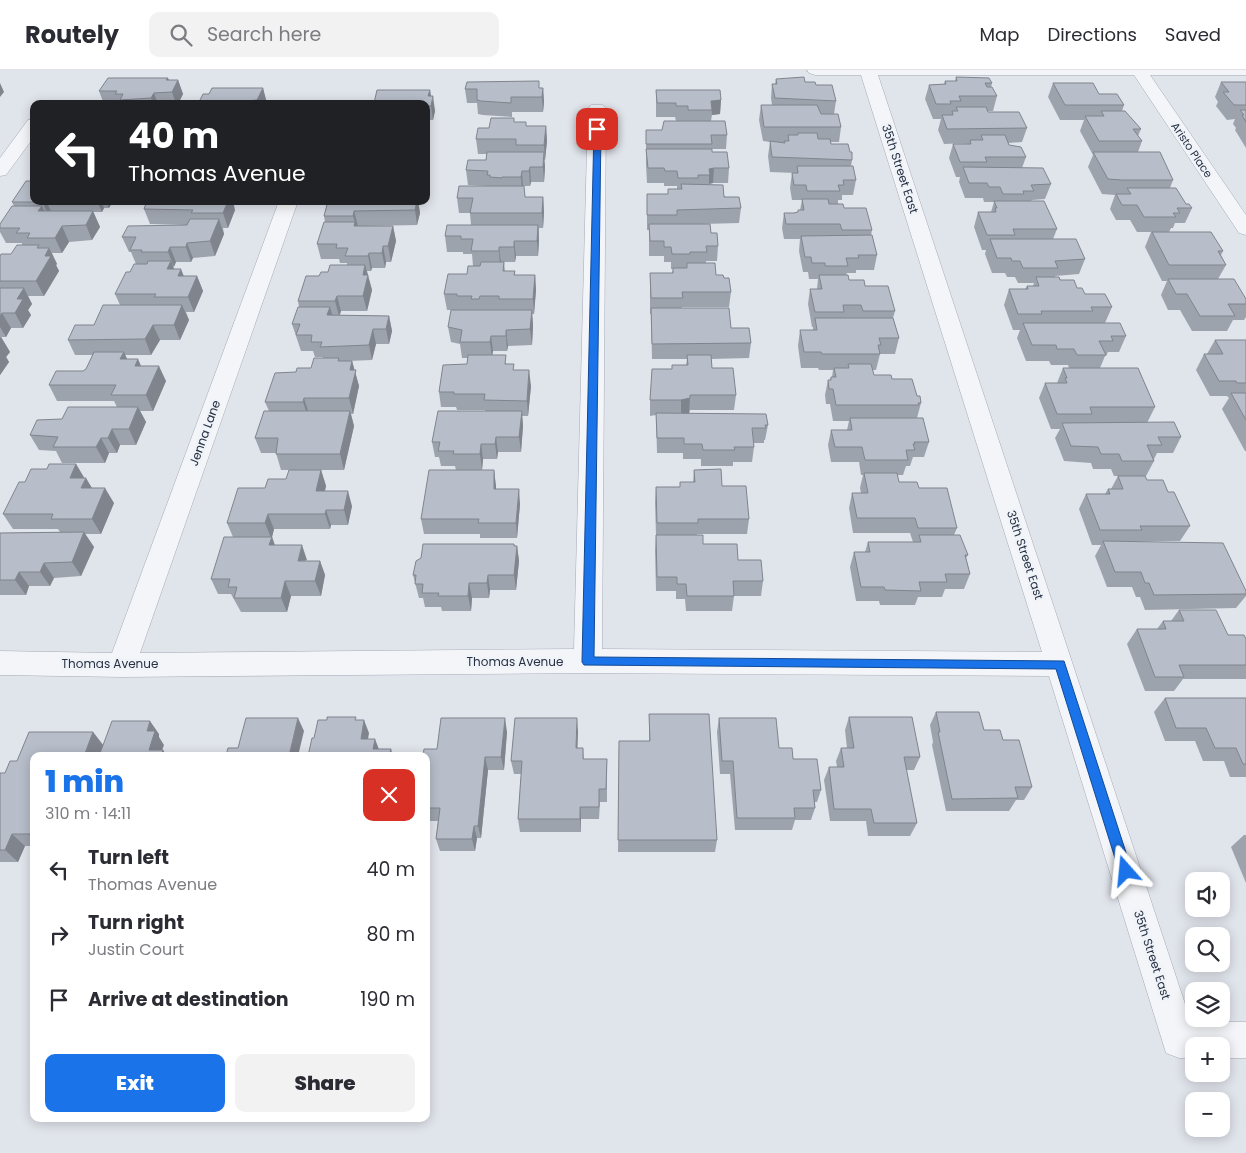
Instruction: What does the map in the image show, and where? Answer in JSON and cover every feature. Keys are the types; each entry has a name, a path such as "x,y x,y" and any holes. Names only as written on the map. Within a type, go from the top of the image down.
{"street":[{"path":"815,70 1246,70"},
{"name":"35th Street East","path":"868,70 1179,1040 1246,1040"},
{"name":"Aristo Place","path":"1139,70 1246,229"},
{"path":"588,662 597,109"},
{"path":"0,171 30,130"},
{"name":"Jenna Lane","path":"122,665 288,205"},
{"name":"Thomas Avenue","path":"0,663 122,665 588,662 1060,664"}],"building":[{"path":"804,77 805,82 815,82 816,85 832,85 836,101 775,98 772,84 777,84 776,79"},
{"path":"956,77 989,78 992,83 985,83 987,87 992,87 997,96 959,96 961,101 950,101 951,104 936,104 929,85 946,84 945,81 957,81"},
{"path":"108,78 168,78 166,80 178,80 172,92 154,93 151,98 120,100 123,94 115,94 117,91 99,91"},
{"path":"539,81 539,88 543,88 542,97 511,97 511,103 477,100 477,89 465,89 467,82"},
{"path":"1221,82 1246,82 1246,105 1234,105 1223,92 1229,92"},
{"path":"1053,83 1093,83 1099,94 1117,94 1124,105 1065,105"},
{"path":"212,88 263,88 257,100 200,100 203,94 209,94"},
{"path":"377,90 430,90 428,96 433,96 431,106 430,100 375,100"},
{"path":"656,90 720,90 721,100 711,101 712,110 688,110 688,106 676,106 676,103 657,103"},
{"path":"761,105 817,105 821,114 838,114 841,127 764,127"},
{"path":"956,107 986,107 988,112 1019,112 1027,128 947,129 942,115 953,115 952,111 958,111"},
{"path":"1240,110 1246,110 1246,122 1242,115 1244,115"},
{"path":"1101,111 1125,111 1141,129 1133,129 1142,141 1099,141 1085,116 1104,116"},
{"path":"491,118 514,118 514,122 526,122 526,126 546,126 544,145 516,145 516,139 476,139 478,128 489,128"},
{"path":"664,121 725,121 727,135 711,135 712,144 646,144 646,130 662,130"},
{"path":"798,133 817,133 818,139 830,139 831,144 848,144 850,152 852,152 852,160 772,157 770,141 785,143 784,141 789,141 788,135 798,135"},
{"path":"981,135 1005,135 1009,145 1021,147 1026,157 985,157 987,162 960,162 953,144 971,144 970,140 983,140"},
{"path":"646,149 712,149 712,152 727,152 729,168 709,169 710,175 698,175 698,178 678,178 677,171 665,171 664,168 648,168"},
{"path":"487,152 544,152 543,167 530,167 529,171 522,171 521,177 502,178 490,177 490,175 487,175 488,171 466,170 468,160 486,160"},
{"path":"1093,152 1160,152 1173,180 1108,179"},
{"path":"797,166 853,166 856,180 843,180 844,185 838,185 840,191 807,191 806,185 794,185 792,173 798,173"},
{"path":"963,167 1043,168 1051,184 1031,185 1034,191 1023,191 1024,194 1003,194 1000,187 989,187 987,183 969,183"},
{"path":"26,181 30,181 30,202 12,202"},
{"path":"681,184 723,185 724,197 739,197 741,208 677,210 677,215 647,215 647,194 668,194 668,189 682,189"},
{"path":"459,186 524,186 525,197 543,197 542,213 470,213 473,198 457,198"},
{"path":"1127,188 1176,188 1186,204 1189,204 1192,208 1177,208 1180,213 1173,213 1176,217 1144,217 1137,205 1122,205 1116,194 1131,194"},
{"path":"802,199 828,199 829,204 843,204 844,208 866,208 872,230 842,230 840,224 786,224 784,213 804,210"},
{"path":"994,201 1044,201 1057,229 1013,229 1015,235 987,235 978,212 996,212 995,208 997,208"},
{"path":"146,205 226,205 223,213 191,213 193,210 144,209"},
{"path":"327,205 416,205 415,210 354,211 353,216 324,216"},
{"path":"12,206 42,206 38,211 93,211 86,225 62,226 55,238 27,238 30,233 16,233 20,228 0,228 0,224"},
{"path":"190,219 219,219 210,241 187,243 186,247 170,247 168,252 141,252 142,250 130,250 136,237 122,237 128,226 187,225"},
{"path":"324,222 355,222 354,226 393,226 388,246 383,246 382,253 369,253 368,256 345,256 348,248 336,248 337,244 317,244"},
{"path":"649,224 710,224 711,233 717,233 718,246 706,246 707,252 672,254 671,247 664,247 664,241 650,241"},
{"path":"447,225 538,225 537,241 514,241 514,247 499,247 499,251 471,251 473,239 461,239 461,236 445,236"},
{"path":"1152,232 1211,232 1223,251 1218,251 1226,265 1169,265"},
{"path":"872,235 877,255 858,255 859,258 846,258 848,266 825,266 825,263 812,263 811,257 805,257 801,236"},
{"path":"990,239 1076,239 1085,259 1055,261 1058,268 1023,268 1020,261 1012,261 1011,258 997,258"},
{"path":"17,245 39,245 37,248 49,248 45,256 51,256 36,281 0,281 0,256 1,254 11,254"},
{"path":"148,261 171,261 167,269 181,269 178,276 197,276 188,297 154,297 156,294 115,294 126,272 130,272 134,264 147,264"},
{"path":"481,262 504,262 503,271 515,271 514,275 535,275 533,299 499,299 499,296 480,296 479,299 471,299 472,296 444,294 448,274 467,274 468,266 480,266"},
{"path":"687,263 715,263 716,275 723,275 724,278 729,278 731,292 682,292 683,298 651,298 650,273 673,273 673,268 687,268"},
{"path":"330,265 365,265 363,275 368,275 363,296 337,296 335,301 298,301 306,276 319,276 321,272 328,272"},
{"path":"819,275 848,275 849,280 864,280 865,286 888,286 895,311 863,311 861,305 843,305 844,312 815,312 810,289 822,289"},
{"path":"1036,277 1059,277 1060,280 1074,280 1077,288 1082,288 1085,294 1105,294 1112,307 1091,307 1093,311 1041,311 1042,314 1018,314 1009,289 1028,289 1027,286 1039,286"},
{"path":"1168,279 1234,279 1246,299 1246,304 1228,304 1235,316 1200,316 1187,294 1176,294"},
{"path":"0,288 24,288 17,299 23,299 15,313 2,313 0,316"},
{"path":"103,305 182,305 174,325 153,325 145,339 68,340 75,325 94,325"},
{"path":"298,307 330,307 327,315 389,316 386,329 373,329 369,345 320,347 322,342 311,342 312,335 296,335 300,324 292,324"},
{"path":"651,308 729,308 731,328 749,328 751,343 652,344"},
{"path":"451,310 532,310 530,329 506,330 506,336 491,336 490,342 460,342 462,330 448,327"},
{"path":"815,318 893,318 899,338 879,338 881,345 878,345 880,354 822,354 821,352 804,352 800,330 817,330"},
{"path":"1023,323 1120,323 1126,336 1111,336 1113,341 1099,341 1106,355 1077,355 1074,349 1057,349 1056,345 1032,345"},
{"path":"1215,340 1246,340 1246,383 1219,381 1204,354 1223,354"},
{"path":"94,352 124,352 120,359 138,359 135,366 159,366 146,395 111,395 116,385 49,385 56,371 83,371 86,369"},
{"path":"468,355 506,355 505,364 514,364 513,370 529,370 527,401 484,400 485,394 439,392 443,365 467,364"},
{"path":"687,355 711,355 712,368 733,368 736,395 690,395 690,398 681,400 650,400 652,369 672,369 672,365 688,365"},
{"path":"314,358 339,358 338,361 352,361 350,370 356,370 349,398 304,398 303,402 265,402 275,373 296,372 297,368 311,368"},
{"path":"848,364 871,364 874,375 891,375 892,379 912,379 917,396 920,396 921,403 918,403 919,405 836,405 833,389 829,389 828,380 831,380 831,377 836,377 834,368 849,368"},
{"path":"1063,368 1138,368 1155,407 1090,407 1092,414 1057,414 1045,383 1067,383"},
{"path":"1231,393 1246,393 1246,420"},
{"path":"68,407 138,407 129,429 112,429 108,438 101,438 96,447 53,447 58,437 30,435 37,420 62,419"},
{"path":"264,411 350,411 340,454 276,454 278,438 255,438"},
{"path":"438,411 522,411 519,437 496,437 495,444 481,444 480,454 453,454 454,451 438,451 440,442 432,442"},
{"path":"656,413 766,414 768,425 765,425 766,428 752,428 754,447 734,447 735,450 703,450 702,444 684,444 684,438 657,438"},
{"path":"850,418 923,418 929,442 914,442 915,450 906,450 908,460 865,460 862,447 835,447 831,430 852,430"},
{"path":"1174,422 1181,437 1158,437 1162,445 1147,445 1154,461 1122,461 1119,454 1101,454 1098,447 1071,446 1062,423"},
{"path":"49,464 76,464 70,478 86,478 81,488 105,488 92,519 51,519 53,514 3,514 19,482 25,482 31,469 47,469"},
{"path":"721,469 722,486 746,486 749,519 698,519 698,523 657,523 656,487 680,487 680,482 695,482 694,470"},
{"path":"289,470 321,470 316,491 348,491 344,510 326,510 325,514 268,514 265,523 227,523 238,488 265,488 268,479 286,479"},
{"path":"429,470 494,470 494,489 519,489 516,523 478,523 479,519 421,519"},
{"path":"864,473 897,473 899,482 917,482 919,488 947,488 957,528 918,528 915,518 857,518 852,493 868,493"},
{"path":"1118,476 1145,476 1147,480 1163,480 1168,492 1174,492 1190,526 1140,526 1142,530 1100,530 1086,494 1110,494 1108,489 1123,489"},
{"path":"84,532 72,562 44,563 40,572 19,572 15,580 0,580 0,533"},
{"path":"656,535 703,535 703,544 737,544 738,560 761,560 763,581 733,581 734,596 687,596 686,584 677,584 677,577 657,577"},
{"path":"919,535 960,535 968,555 965,555 970,574 945,574 947,582 919,582 921,591 885,590 884,587 861,587 854,552 870,552 868,542 921,542"},
{"path":"224,537 272,537 269,545 302,545 298,561 320,561 315,581 285,581 281,598 234,598 237,587 228,587 230,579 211,579"},
{"path":"1103,541 1223,543 1246,594 1154,595 1149,583 1145,583 1141,572 1115,572"},
{"path":"423,544 514,544 514,546 517,546 514,575 488,575 487,583 469,583 468,596 438,596 439,593 422,593 423,584 415,584 416,575 413,575 416,561 421,558"},
{"path":"1179,610 1216,610 1228,635 1244,635 1246,639 1246,665 1179,665 1184,677 1155,677 1137,629 1166,629 1163,621 1184,621"},
{"path":"1165,698 1246,698 1246,764 1243,764 1236,748 1215,748 1206,728 1176,728"},
{"path":"936,712 979,712 984,730 1000,730 1003,740 1019,740 1032,787 1015,787 1018,798 952,799 938,732 940,732"},
{"path":"649,714 709,714 717,840 618,840 619,741 650,741"},
{"path":"327,717 356,717 355,720 364,720 361,739 375,739 373,749 391,749 390,752 309,752 318,720 327,720"},
{"path":"849,717 912,717 920,757 904,757 917,823 874,823 871,809 834,809 829,767 844,767 841,748 854,748"},
{"path":"246,718 298,718 290,752 227,752 228,748 238,748"},
{"path":"441,718 505,718 501,757 485,757 478,826 474,826 472,839 436,839 440,808 430,808 430,752 424,752 424,749 437,749"},
{"path":"515,718 577,718 576,748 583,748 583,759 607,759 606,789 599,789 599,807 580,807 580,819 518,819 522,761 511,761"},
{"path":"719,718 776,718 779,748 792,748 793,759 817,759 821,790 813,790 815,808 794,808 795,818 737,818 733,761 722,761"},
{"path":"112,721 150,721 147,731 155,731 149,750 163,750 162,752 100,752"},
{"path":"29,732 93,732 86,752 30,752 30,834 12,834 5,850 0,850 0,773 5,773 10,761 17,761"}],"route":[{"path":"597,129 588,662 1060,664 1126,871"}]}
